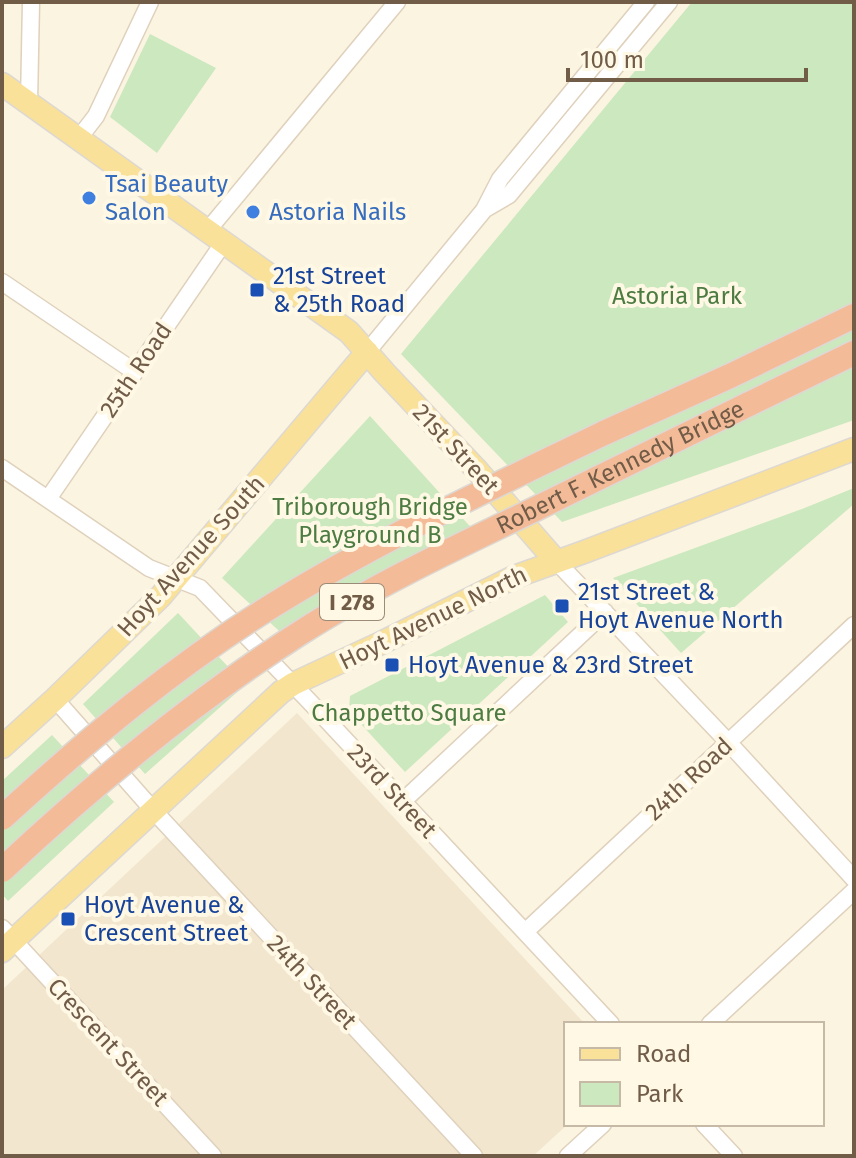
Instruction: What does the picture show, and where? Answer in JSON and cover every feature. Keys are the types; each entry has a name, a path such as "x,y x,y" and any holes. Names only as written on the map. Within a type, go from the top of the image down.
{"highway":[{"name":"Robert F. Kennedy Bridge","path":"2,818 88,742 179,671 272,606 324,575 413,527 604,433 854,316"},
{"name":"Robert F. Kennedy Bridge","path":"2,870 72,806 161,732 300,633 450,550 854,353"}],"main road":[{"name":"21st Street","path":"2,84 349,332 556,561"},
{"name":"Hoyt Avenue South","path":"2,747 161,596 367,352"},
{"name":"Hoyt Avenue North","path":"6,940 293,684 514,577 854,449"}],"street":[{"path":"29,103 31,2"},
{"path":"79,138 96,116 150,2"},
{"name":"25th Road","path":"48,499 135,372 216,236 397,2"},
{"path":"367,352 484,210 500,179 646,2"},
{"path":"484,210 509,195 669,2"},
{"path":"2,282 135,372"},
{"name":"23rd Street","path":"2,468 149,568 200,588 609,1022"},
{"name":"21st Street","path":"556,561 854,879"},
{"path":"402,802 605,612"},
{"name":"24th Road","path":"525,932 854,625"},
{"name":"24th Street","path":"55,699 153,810 474,1156"},
{"path":"712,1022 854,891"},
{"name":"Crescent Street","path":"6,940 213,1156"},
{"path":"568,1156 601,1126"},
{"path":"706,1126 734,1156"}],"shaded area":[{"path":"297,713 583,1022 564,1022 566,1126 533,1156 2,1156 2,990"}],"green space":[{"name":"Astoria Park","path":"692,2 854,2 854,420 562,522 401,354"},
{"path":"150,34 216,68 157,153 110,117"},
{"name":"Triborough Bridge Playground B","path":"370,416 486,544 290,641 222,578"},
{"path":"854,488 854,504 681,653 613,578 802,509"},
{"name":"Chappetto Square","path":"545,595 568,622 405,772 349,711 350,696"},
{"path":"178,613 245,685 145,774 83,704"},
{"path":"52,735 114,802 8,901 2,894 2,781"}],"place":[{"name":"Tsai Beauty Salon","path":"89,198"},
{"name":"Astoria Nails","path":"253,212"},
{"name":"21st Street & 25th Road","path":"257,290"},
{"name":"21st Street & Hoyt Avenue North","path":"562,606"},
{"name":"Hoyt Avenue & 23rd Street","path":"392,665"},
{"name":"Hoyt Avenue & Crescent Street","path":"68,919"}]}
